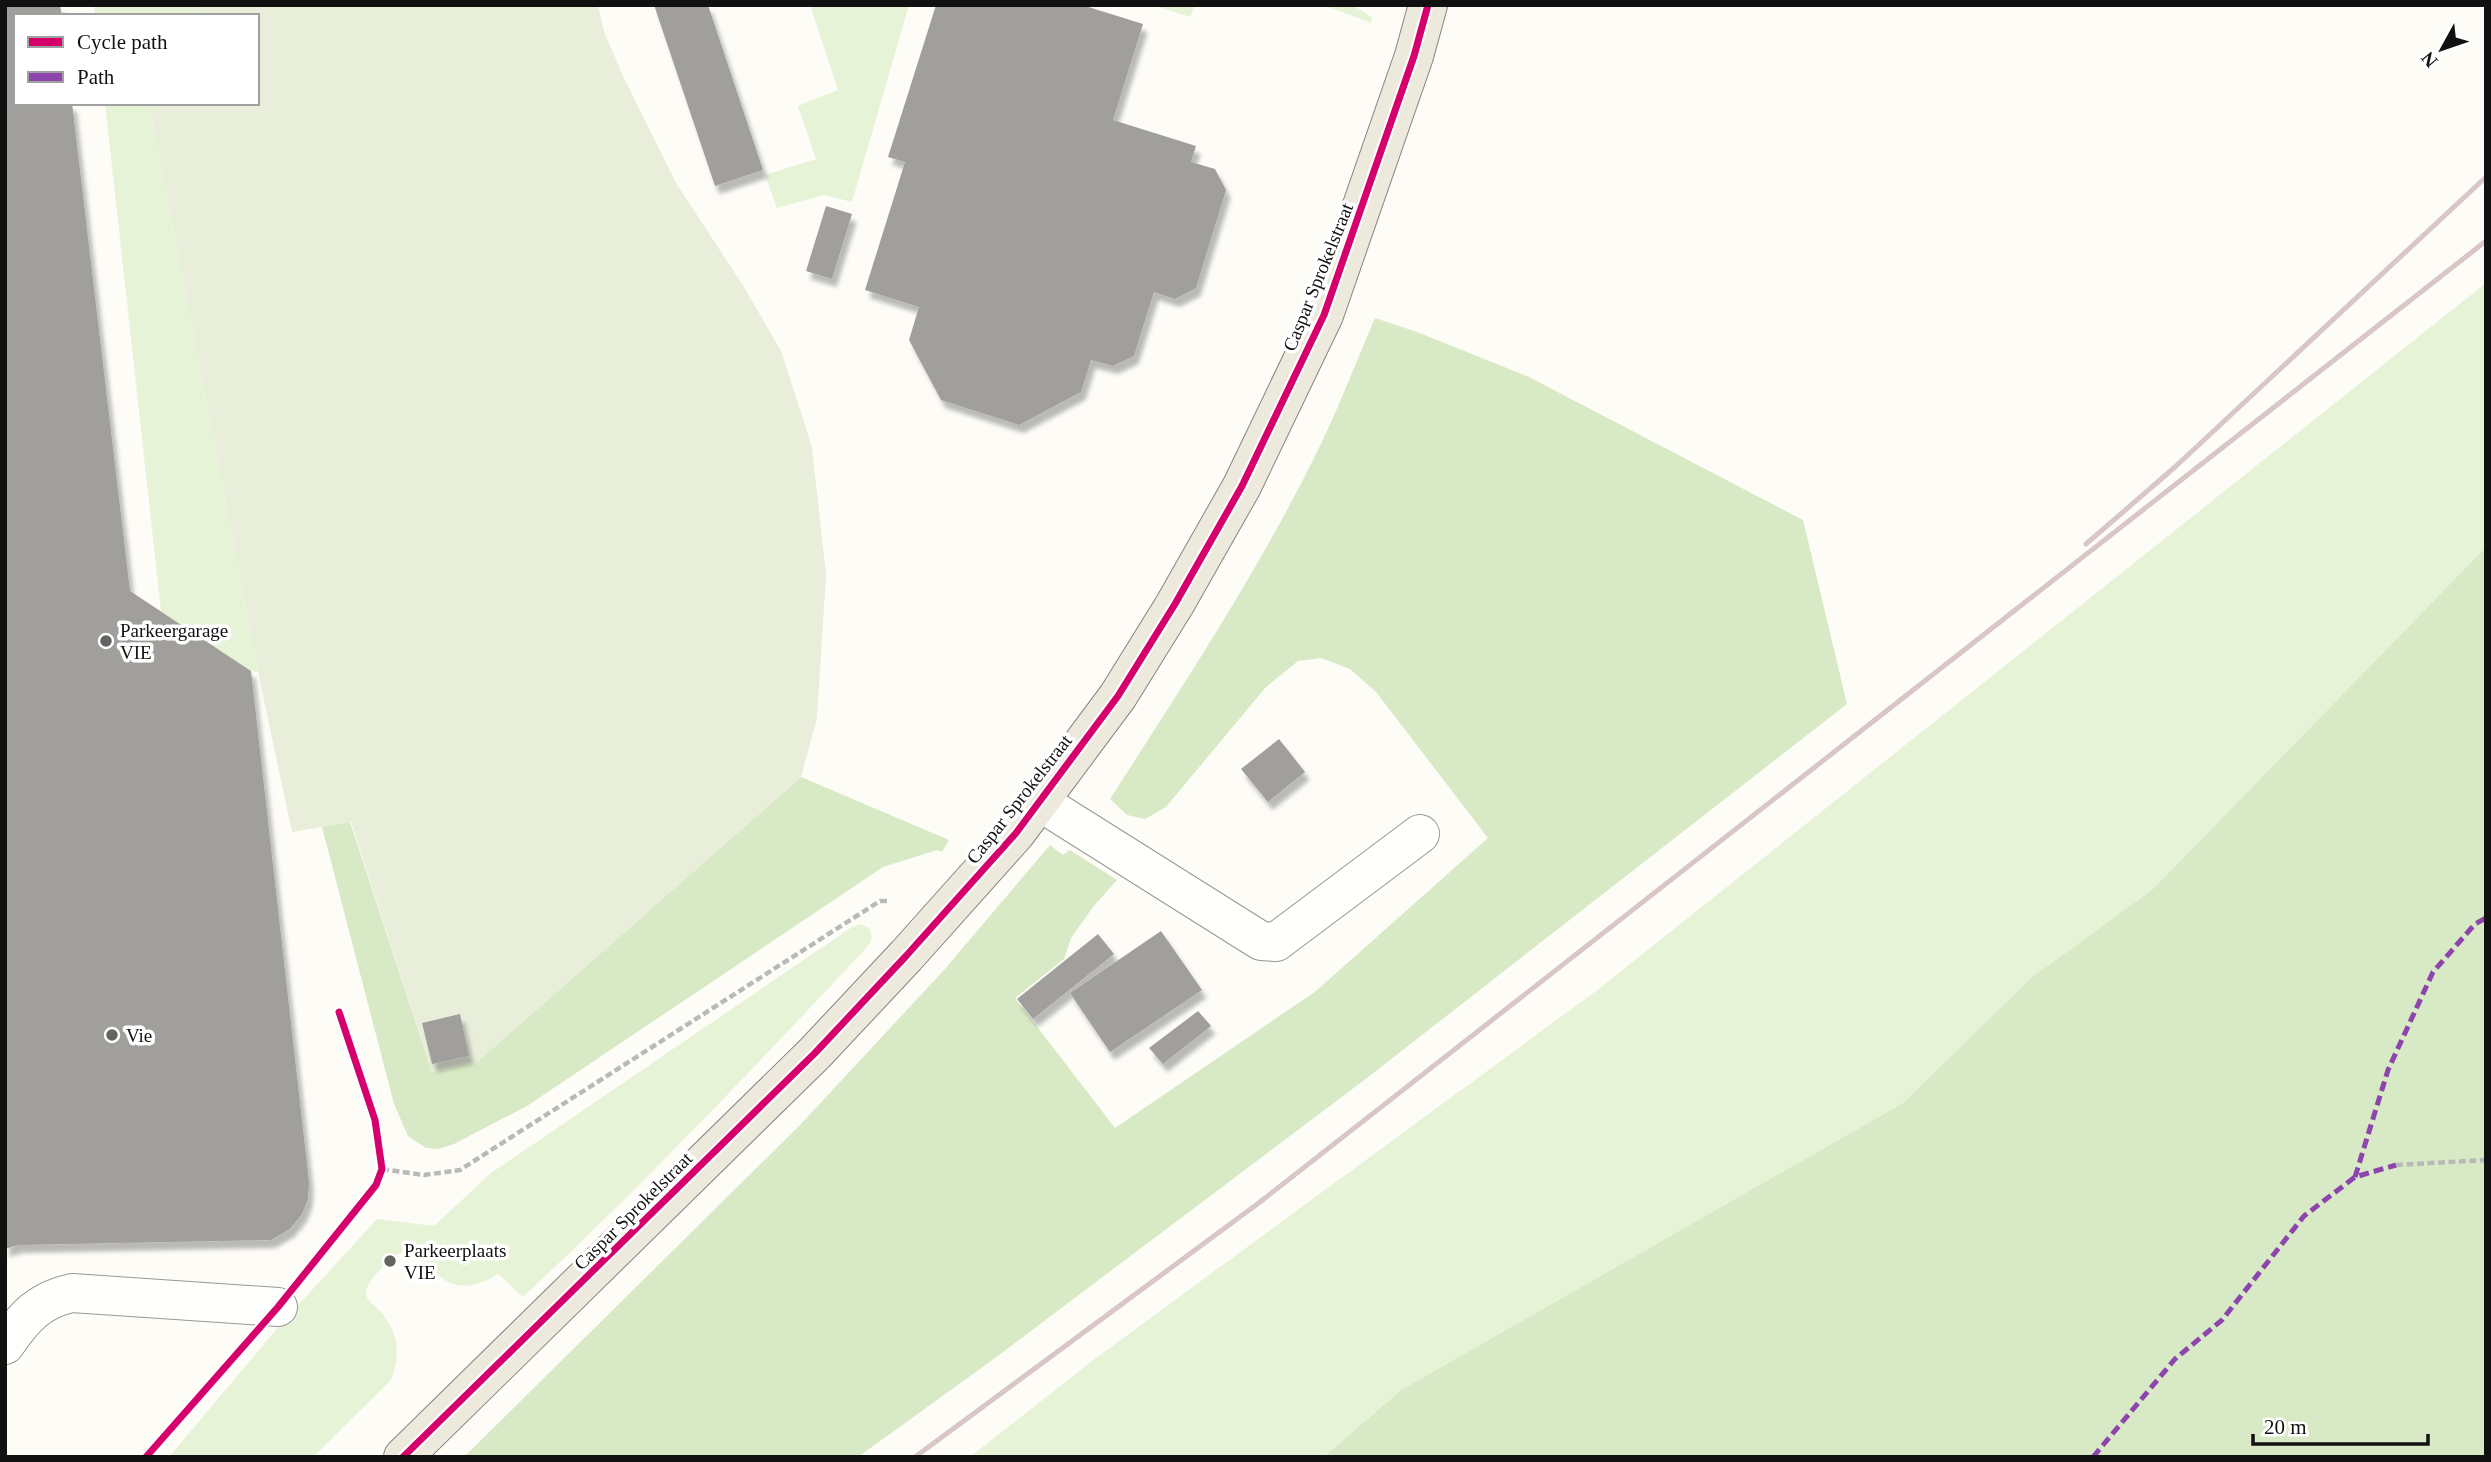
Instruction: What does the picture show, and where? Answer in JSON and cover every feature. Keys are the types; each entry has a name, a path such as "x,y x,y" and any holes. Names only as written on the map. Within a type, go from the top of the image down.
{"main road":[{"name":"Caspar Sprokelstraat","path":"403,1457 815,1053 1016,833 1118,696 1175,604 1242,486 1324,315 1415,56 1428,5"}],"lane":[{"name":"Caspar Sprokelstraat","path":"1040,802 1261,941 1276,942 1420,834"},
{"path":"5,1345 20,1323 38,1307 53,1297 72,1293 278,1307"}],"path":[{"path":"382,1169 424,1175 460,1170 880,901 956,901"},
{"path":"2396,1165 2486,1160"}],"green space":[{"path":"94,5 195,5 197,14 95,14"},
{"path":"195,5 598,5 604,32 623,76 676,183 744,287 781,351 812,447 826,575 817,718 801,777 477,1062 432,1072 351,822 292,832 258,672 149,105 259,105 259,14 197,14"},
{"path":"810,5 909,5 852,202 824,195 777,208 765,175 816,159 798,106 838,90"},
{"path":"1152,5 1195,5 1190,17"},
{"path":"1323,5 1352,5 1372,17 1371,23"},
{"path":"105,105 149,105 258,672 251,671 161,611"},
{"path":"2486,283 2486,547 2152,890 2031,978 1903,1103 1401,1390 1324,1457 970,1457 1096,1358 1596,991"},
{"path":"1375,318 1529,377 1803,520 1847,704 1363,1081 991,1361 858,1457 464,1457 800,1125 944,970 1050,845 1063,855 1070,850 1117,880 1071,938 1064,959 1015,998 1115,1128 1316,991 1488,838 1376,692 1350,669 1321,658 1298,661 1266,687 1166,807 1145,819 1127,815 1110,799 1219,628 1295,495 1326,434"},
{"path":"2486,547 2486,1454 2482,1457 1324,1457 1401,1390 1903,1103 2031,978 2152,890"},
{"path":"801,777 949,840 942,852 937,850 883,867 527,1106 454,1144 438,1149 426,1148 408,1136 394,1104 322,827 350,822 432,1072 477,1062"},
{"path":"861,924 870,929 872,938 868,946 612,1212 523,1297 498,1274 472,1285 448,1282 416,1251 407,1250 376,1274 366,1295 386,1319 394,1336 397,1353 391,1380 313,1457 169,1457 280,1325 377,1219 434,1226 491,1173 852,927"}],"building":[{"path":"5,5 60,5 62,14 14,14 14,105 72,105 130,591 251,671 309,1182 308,1199 302,1214 290,1229 271,1240 18,1245 5,1249"},
{"path":"654,5 708,5 763,170 715,186"},
{"path":"936,5 1082,5 1143,24 1113,120 1196,146 1191,162 1215,169 1226,190 1196,288 1175,299 1154,292 1134,356 1113,366 1091,360 1081,392 1019,425 941,400 909,340 919,307 865,290 905,162 888,157"},
{"path":"826,206 852,214 832,279 806,271"},
{"path":"1279,739 1305,772 1268,802 1241,769"},
{"path":"1161,931 1202,990 1110,1052 1070,993"},
{"path":"1098,934 1114,954 1033,1019 1017,999"},
{"path":"1198,1011 1211,1026 1163,1064 1149,1048"},
{"path":"460,1014 469,1056 432,1064 422,1023"}],"railway":[{"path":"2086,544 2175,467 2486,177"},
{"path":"915,1457 1260,1202 2486,241"}],"marked path":[{"path":"2355,1177 2388,1070 2433,972 2475,924 2486,918"},
{"path":"2093,1457 2175,1359 2222,1320 2304,1216 2355,1177 2396,1165"}],"cycle path":[{"path":"403,1457 815,1053 1016,833 1118,696 1175,604 1242,486 1324,315 1414,56 1428,5"},
{"path":"146,1457 278,1307 376,1185 382,1169 375,1120 339,1012"}],"place":[{"name":"Parkeergarage VIE","path":"106,641"},
{"name":"Vie","path":"112,1035"},
{"name":"Parkeerplaats VIE","path":"390,1261"}]}
